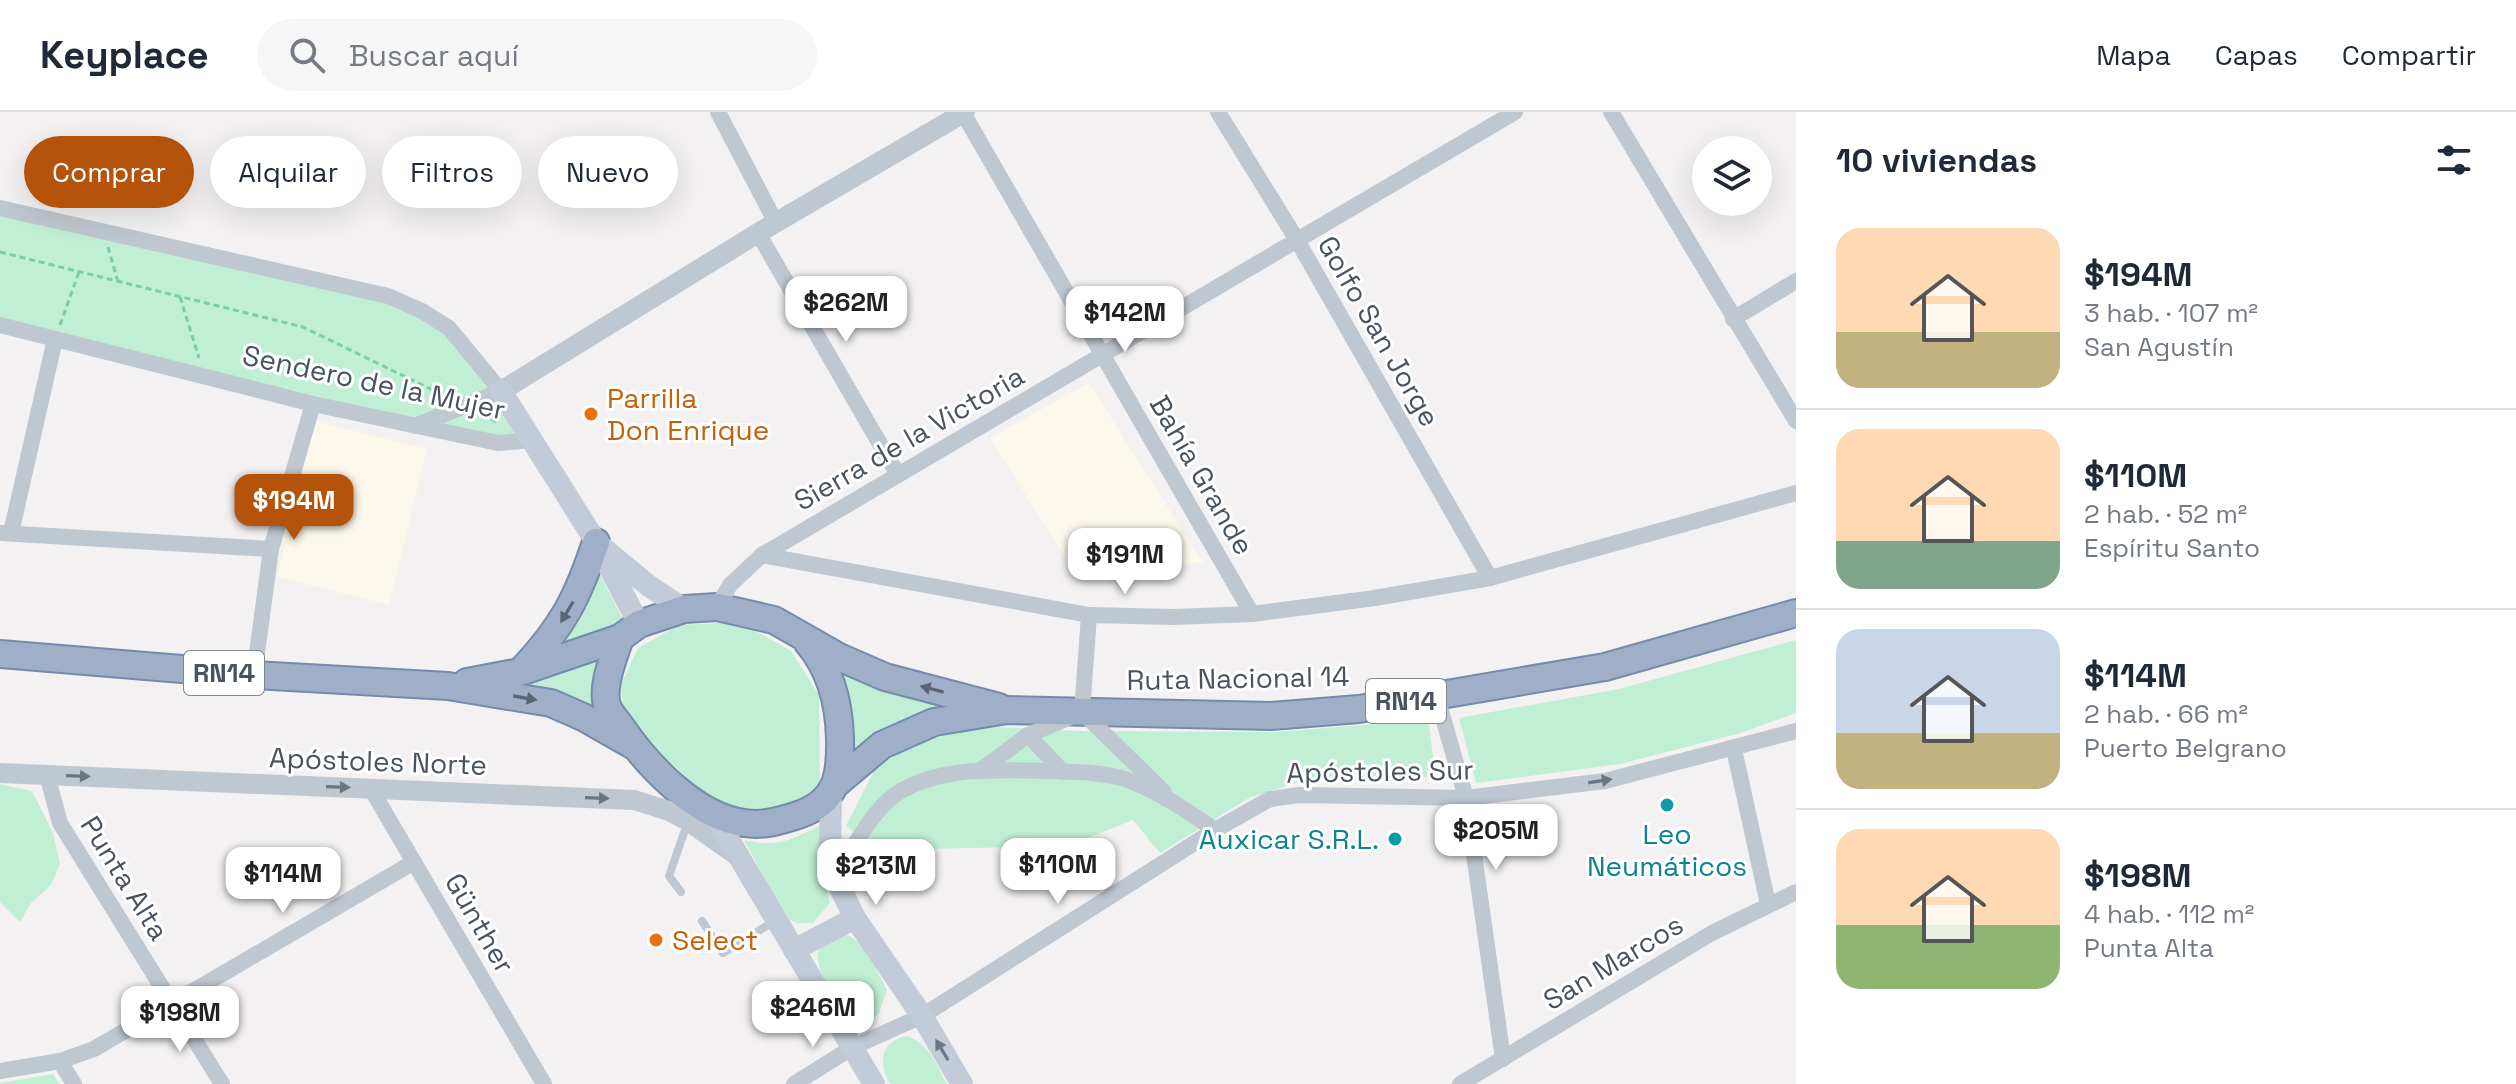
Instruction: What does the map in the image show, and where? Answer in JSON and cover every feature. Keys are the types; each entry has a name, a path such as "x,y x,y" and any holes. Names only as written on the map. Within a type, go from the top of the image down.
{"highway":[{"path":"520,672 551,638 581,589 596,542"},
{"name":"Ruta Nacional 14","path":"448,686 520,672 684,609 717,607 774,620 839,657 885,677 1007,710"},
{"name":"Ruta Nacional 14","path":"629,631 608,673 607,707 634,746 666,781 713,813 743,823 773,823 804,812 882,745 934,722 1007,710 1271,716 1359,709 1605,667 1796,613"},
{"name":"Ruta Nacional 14","path":"801,634 821,658 832,683 839,719 840,754 834,789"},
{"name":"Ruta Nacional 14","path":"0,654 254,675 448,686 551,703 634,746"}],"main road":[{"name":"Sendero de la Mujer","path":"501,391 532,440"},
{"path":"532,440 596,542 629,631"},
{"path":"596,542 649,586 684,609"},
{"path":"834,789 830,845 835,878 855,918 922,1016 962,1084"},
{"path":"713,813 874,1084"},
{"path":"794,950 855,918"}],"street":[{"path":"718,112 767,228 898,475"},
{"name":"Golfo San Jorge","path":"1218,112 1297,240 1490,578"},
{"name":"Sierra de la Victoria","path":"717,607 730,585 762,555 1515,112"},
{"path":"1611,112 1796,421"},
{"path":"415,426 501,391 767,228 964,113"},
{"name":"Bahía Grande","path":"964,113 1252,614"},
{"name":"Sendero de la Mujer","path":"0,208 388,296 422,311 449,328 501,391"},
{"path":"1733,319 1796,281"},
{"name":"Sendero de la Mujer","path":"0,325 313,404 498,443 532,440"},
{"path":"55,339 6,533 271,549"},
{"path":"254,675 271,549 313,404"},
{"path":"762,555 1089,615 1174,617 1252,614 1375,598 1490,578 1796,493"},
{"path":"1089,615 1082,712 1170,799 1215,830"},
{"path":"1437,697 1466,798 1503,1059"},
{"path":"981,770 1028,735 1082,712"},
{"name":"Apóstoles Sur","path":"794,1084 853,1047 922,1016 1215,830 1270,799 1299,795 1466,798 1605,781 1796,731"},
{"path":"1028,735 1063,772"},
{"path":"1734,749 1768,904"},
{"path":"835,878 862,832 893,796 916,783 981,770 1101,774 1123,779 1170,799"},
{"name":"Apóstoles Norte","path":"0,773 634,800 669,811 688,821 739,857"},
{"name":"Punta Alta","path":"47,775 60,823 222,1084"},
{"name":"Günther","path":"371,789 544,1084"},
{"path":"0,1071 60,1061 94,1049 414,862"},
{"name":"San Marcos","path":"1460,1084 1712,933 1796,892"},
{"path":"60,1061 74,1084"}],"lane":[{"path":"681,892 669,876 688,821"},
{"path":"702,921 723,953 776,919"}],"path":[{"path":"103,231 118,282"},
{"name":"Sendero de la Mujer","path":"0,252 303,327 532,440"},
{"path":"55,339 79,272"},
{"name":"Sendero de la Mujer","path":"180,297 205,376"}],"shaded area":[{"path":"1089,383 1203,563 1071,567 990,438"},
{"path":"315,421 427,449 389,605 277,577"}],"green space":[{"path":"0,208 388,296 449,328 532,440 498,443 0,325"},
{"path":"597,569 626,625 556,651 583,614"},
{"path":"740,622 791,651 819,695 820,783 804,804 768,820 715,805 676,767 641,742 624,718 621,684 638,648 679,625"},
{"path":"1796,640 1796,713 1737,734 1620,764 1476,783 1459,718 1619,689"},
{"path":"608,649 600,724 514,676"},
{"path":"832,665 953,705 846,770"},
{"path":"1428,720 1436,777 1301,781 1249,798 1160,853 1133,820 1067,846 877,850 846,826 881,757 929,735 996,727 1083,731 1275,732"},
{"path":"0,784 32,791 53,833 60,864 51,885 31,903 20,922 0,902"},
{"path":"823,823 824,883 830,903 813,923 797,923 786,918 744,840 776,843"},
{"path":"842,933 863,948 887,990 879,1013 869,1022 857,1022 846,1017 820,968 819,949"},
{"path":"906,1036 926,1049 947,1084 890,1084 883,1061 886,1048"},
{"path":"53,1074 59,1084 0,1084 0,1083"}],"place":[{"name":"Parrilla Don Enrique","path":"591,414"},
{"name":"Leo Neumáticos","path":"1667,805"},
{"name":"Auxicar S.R.L.","path":"1395,839"},
{"name":"Select","path":"656,940"}]}
